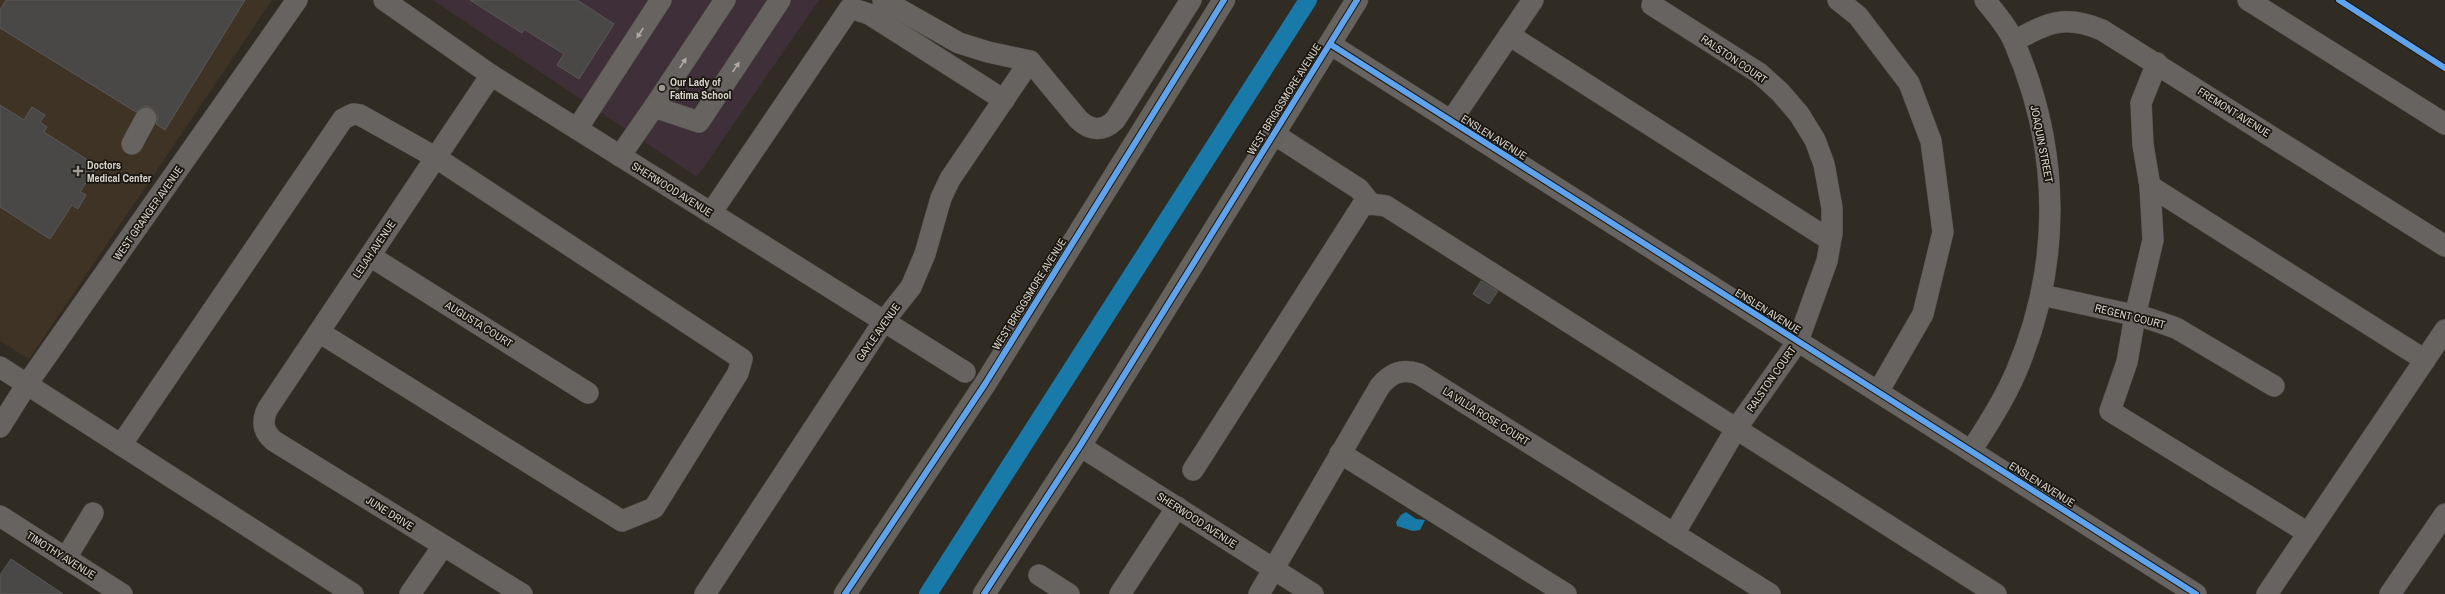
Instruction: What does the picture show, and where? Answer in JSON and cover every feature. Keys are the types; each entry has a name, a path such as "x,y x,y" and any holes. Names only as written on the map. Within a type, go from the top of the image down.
{"main road":[{"name":"WEST BRIGGSMORE AVENUE","path":"845,594 985,384 1224,0"},
{"name":"WEST BRIGGSMORE AVENUE","path":"988,593 1358,0"}],"street":[{"name":"WEST GRANGER AVENUE","path":"0,427 27,384 297,0"},
{"name":"SHERWOOD AVENUE","path":"384,0 491,75 965,372"},
{"path":"577,129 661,0"},
{"path":"620,156 725,0"},
{"path":"654,107 699,122 780,0"},
{"path":"883,0 959,43 988,52 1030,61 1084,125 1096,130 1103,128 1115,120 1191,0"},
{"path":"1451,121 1533,0"},
{"path":"1838,0 1858,16 1909,83 1931,141 1943,232 1923,314 1878,392"},
{"name":"JOAQUIN STREET","path":"1971,451 2016,372 2042,295 2050,248 2051,208 2049,169 2041,127 2014,41 1985,0"},
{"path":"2248,0 2445,124"},
{"name":"RALSTON COURT","path":"1652,5 1759,73 1780,92 1799,114 1815,140 1824,164 1832,208 1827,261 1819,285 1808,308 1798,341 1736,430 1674,534"},
{"path":"712,213 850,8 869,14 1004,100"},
{"name":"FREMONT AVENUE","path":"2014,41 2037,29 2066,20 2084,22 2102,30 2445,246"},
{"path":"1509,36 1830,240"},
{"name":"ENSLEN AVENUE","path":"1330,44 2196,594"},
{"name":"GAYLE AVENUE","path":"705,594 884,322 911,287 925,254 940,198 1030,61"},
{"path":"2156,63 2141,103 2143,145 2150,186 2153,240 2135,316 2127,362 2110,411 2308,533"},
{"name":"LELAH AVENUE","path":"264,427 264,415 268,408 491,75"},
{"path":"121,445 343,119 353,114 360,115 435,157 742,359 738,373 654,508 622,521 319,332"},
{"path":"132,144 146,118"},
{"path":"1274,134 1359,189 1371,204"},
{"path":"2150,186 2425,360"},
{"path":"1193,470 1362,206 1371,204 1386,206 1996,594"},
{"name":"AUGUSTA COURT","path":"370,256 588,393"},
{"name":"REGENT COURT","path":"2042,295 2135,316 2176,328 2274,386"},
{"path":"2267,594 2445,330"},
{"path":"0,367 353,594"},
{"name":"LA VILLA ROSE COURT","path":"1259,594 1272,568 1380,386 1388,377 1398,372 1411,371 1419,374 1770,594"},
{"name":"JUNE DRIVE","path":"264,427 274,441 522,594"},
{"name":"SHERWOOD AVENUE","path":"1080,446 1313,594"},
{"path":"1340,453 1566,594"},
{"path":"1120,594 1177,507"},
{"path":"66,558 93,513"},
{"path":"2390,594 2445,514"},
{"name":"TIMOTHY AVENUE","path":"0,516 122,594"},
{"path":"410,594 443,546"},
{"path":"1039,576 1069,594"}],"shaded area":[{"name":"Doctors Medical Center","path":"0,0 272,0 29,359 0,341"},
{"name":"Our Lady of Fatima School","path":"433,0 819,0 697,177"}],"water":[{"path":"1406,512 1416,519 1425,520 1420,530 1413,531 1397,526 1396,522 1401,515"}],"building":[{"path":"6,0 245,0 165,130 156,124 158,117 152,108 145,106 136,112 0,28 0,10"},
{"path":"470,0 577,0 614,24 579,79 557,65 564,54 524,29 522,33"},
{"path":"0,105 24,120 32,107 45,115 40,122 47,127 44,132 97,166 80,192 86,195 78,209 72,205 50,239 0,207"},
{"path":"1481,281 1498,291 1489,304 1473,294"},
{"path":"11,559 63,594 0,594 0,575"}],"waterway":[{"path":"928,594 1308,0"}],"cycle path":[{"path":"845,594 985,384 1224,0"},
{"path":"984,594 1080,446 1357,0"},
{"path":"2339,0 2445,68"},
{"path":"1330,44 2196,594"}],"place":[{"name":"Our Lady of Fatima School","path":"662,88"},
{"name":"Doctors Medical Center","path":"78,171"}]}
